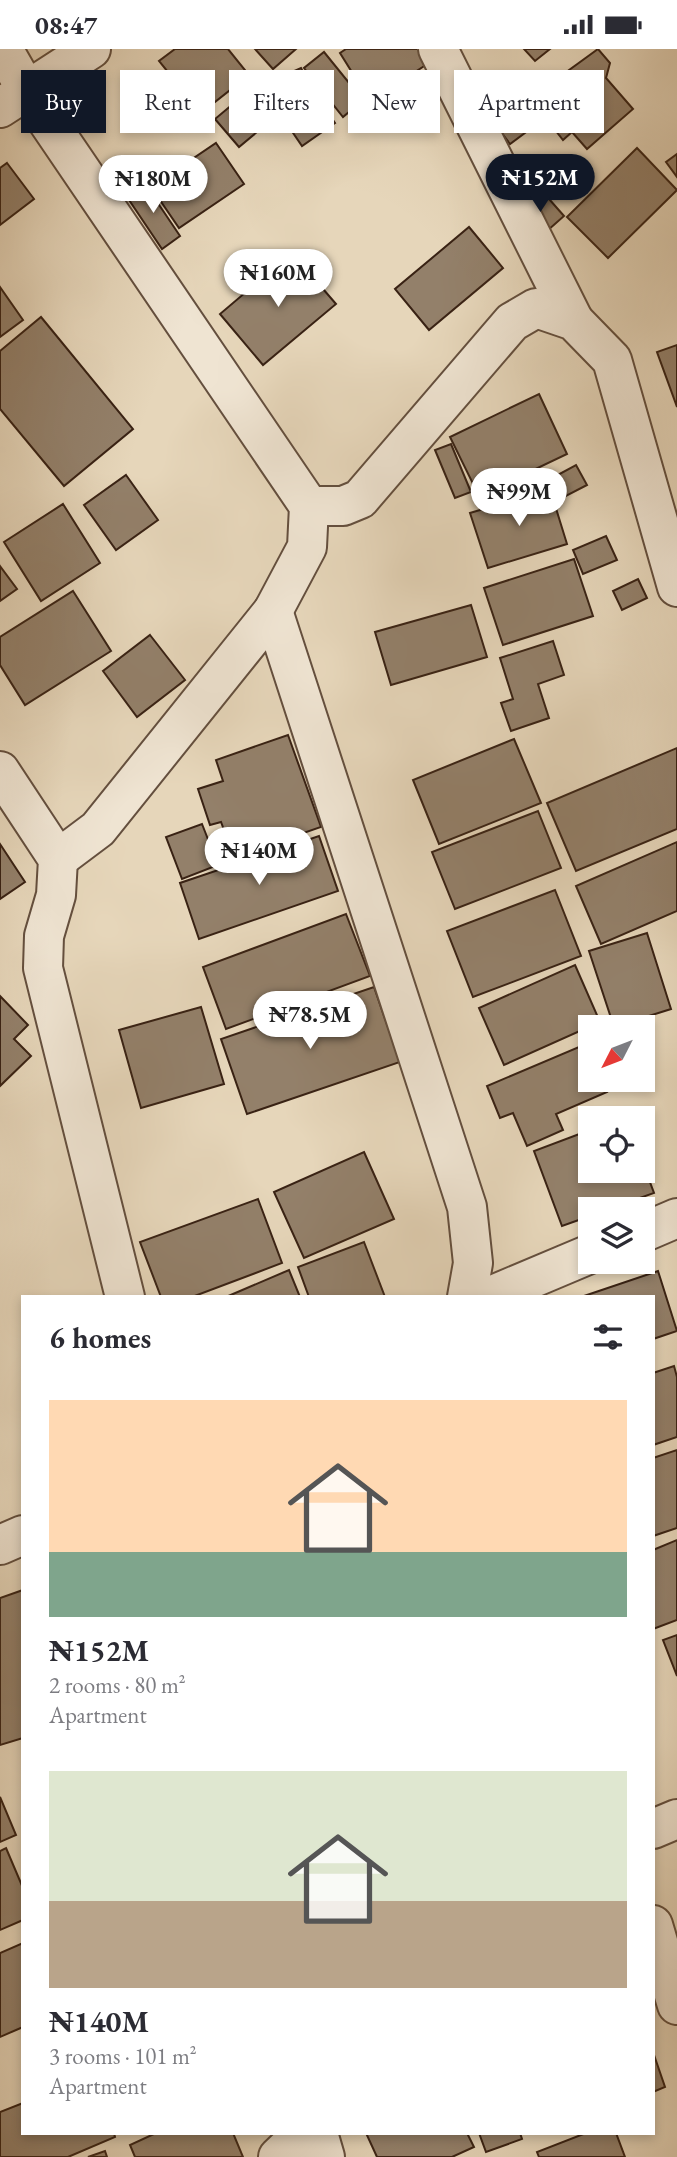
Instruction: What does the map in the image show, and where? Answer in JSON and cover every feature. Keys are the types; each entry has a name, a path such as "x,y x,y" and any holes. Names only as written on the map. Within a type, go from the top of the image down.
{"street":[{"path":"3,49 13,99 309,506 307,547 273,611 98,829 58,859"},
{"path":"13,99 91,49"},
{"path":"438,49 574,321 612,360 677,587"},
{"path":"309,506 343,506 360,499 512,322 536,308 574,321"},
{"path":"273,611 467,1207 474,1263 467,1295"},
{"path":"0,771 58,859 56,895 44,936 43,968 125,1295"},
{"path":"655,1227 677,1218"},
{"path":"493,1295 578,1259"},
{"path":"0,1545 21,1536"},
{"path":"655,1828 677,1819"},
{"path":"655,1932 677,2005"},
{"path":"278,2157 301,2135"},
{"path":"319,2135 326,2157"}],"building":[{"path":"175,49 228,49 245,70 229,70 229,91 215,102 215,70 166,70 159,61"},
{"path":"255,49 296,49 273,69"},
{"path":"346,49 424,49 432,61 418,70 351,70 340,53"},
{"path":"524,49 550,49 535,61"},
{"path":"598,49 610,63 606,78 633,109 587,149 573,133 604,133 604,70 569,70"},
{"path":"324,52 348,82 348,113 343,117 334,106 334,70 304,68"},
{"path":"229,107 229,133 256,133 239,147 215,119"},
{"path":"293,133 321,133 302,146"},
{"path":"502,133 525,133 510,144"},
{"path":"558,133 571,133 563,140"},
{"path":"216,143 244,184 179,228 151,187"},
{"path":"637,148 677,190 608,258 567,217"},
{"path":"677,154 677,177 666,162"},
{"path":"7,163 34,199 0,225 0,168"},
{"path":"143,181 180,236 162,249 125,194"},
{"path":"542,191 564,216 539,238 517,213"},
{"path":"469,227 503,268 429,330 395,289"},
{"path":"292,253 336,304 263,365 220,314"},
{"path":"0,287 23,320 0,337"},
{"path":"41,317 133,429 64,486 0,409 0,351"},
{"path":"677,345 677,407 657,352"},
{"path":"539,394 567,454 479,496 450,437"},
{"path":"451,444 471,492 455,498 435,450"},
{"path":"576,465 587,485 564,497 554,477"},
{"path":"126,475 158,520 116,550 84,505"},
{"path":"550,489 567,544 488,568 470,513"},
{"path":"63,504 100,563 41,601 4,542"},
{"path":"606,536 617,560 583,574 573,550"},
{"path":"574,559 593,616 503,645 484,588"},
{"path":"0,566 17,589 0,601"},
{"path":"638,579 647,598 622,610 613,591"},
{"path":"73,591 111,651 25,705 0,665 0,637"},
{"path":"471,605 487,657 391,685 375,632"},
{"path":"150,635 185,680 137,717 103,671"},
{"path":"553,641 564,675 538,684 549,718 511,731 501,703 513,699 500,658"},
{"path":"288,735 321,827 234,857 221,822 210,825 198,789 223,781 216,760"},
{"path":"514,739 541,803 439,844 413,780"},
{"path":"677,748 677,829 576,871 547,803"},
{"path":"538,811 561,868 455,909 432,852"},
{"path":"202,824 218,865 182,879 166,837"},
{"path":"319,836 338,891 199,939 180,883"},
{"path":"677,842 677,911 601,944 576,886"},
{"path":"0,844 25,882 0,899"},
{"path":"555,890 581,956 473,997 447,931"},
{"path":"346,914 370,976 226,1029 203,967"},
{"path":"647,933 671,1009 652,1015 610,1015 589,951"},
{"path":"575,965 597,1015 578,1015 578,1032 504,1065 479,1008"},
{"path":"374,987 400,1062 247,1114 221,1039"},
{"path":"0,996 28,1025 14,1039 31,1056 0,1086"},
{"path":"201,1007 224,1084 141,1108 119,1030"},
{"path":"578,1047 578,1092 607,1092 556,1114 563,1130 527,1146 513,1113 500,1118 487,1086"},
{"path":"578,1134 578,1183 650,1183 654,1193 643,1197 578,1197 578,1220 562,1226 534,1151"},
{"path":"364,1152 394,1219 304,1258 274,1192"},
{"path":"258,1199 282,1263 197,1295 160,1295 140,1242"},
{"path":"364,1242 384,1295 308,1295 298,1267"},
{"path":"289,1270 299,1295 231,1295"},
{"path":"658,1271 677,1331 655,1338 655,1295 587,1295"},
{"path":"674,1366 677,1377 677,1437 655,1444 655,1372"},
{"path":"677,1450 677,1528 655,1535 655,1457"},
{"path":"677,1540 677,1620 655,1628 655,1549"},
{"path":"21,1591 21,1739 0,1745 0,1598"},
{"path":"677,1635 677,1676 663,1640"},
{"path":"0,1797 16,1835 0,1842"},
{"path":"6,1848 21,1883 21,1921 0,1930 0,1851"},
{"path":"21,1944 21,2028 0,2037 0,1953"},
{"path":"655,2058 665,2087 655,2091"},
{"path":"21,2104 21,2135 115,2137 68,2157 0,2157 0,2112"},
{"path":"152,2135 234,2135 243,2157 135,2157 130,2145"},
{"path":"367,2135 468,2135 474,2147 452,2157 377,2157"},
{"path":"480,2135 521,2135 522,2139 486,2152"},
{"path":"581,2135 617,2135 625,2157 539,2157 537,2152"},
{"path":"105,2151 107,2157 88,2157"}]}
